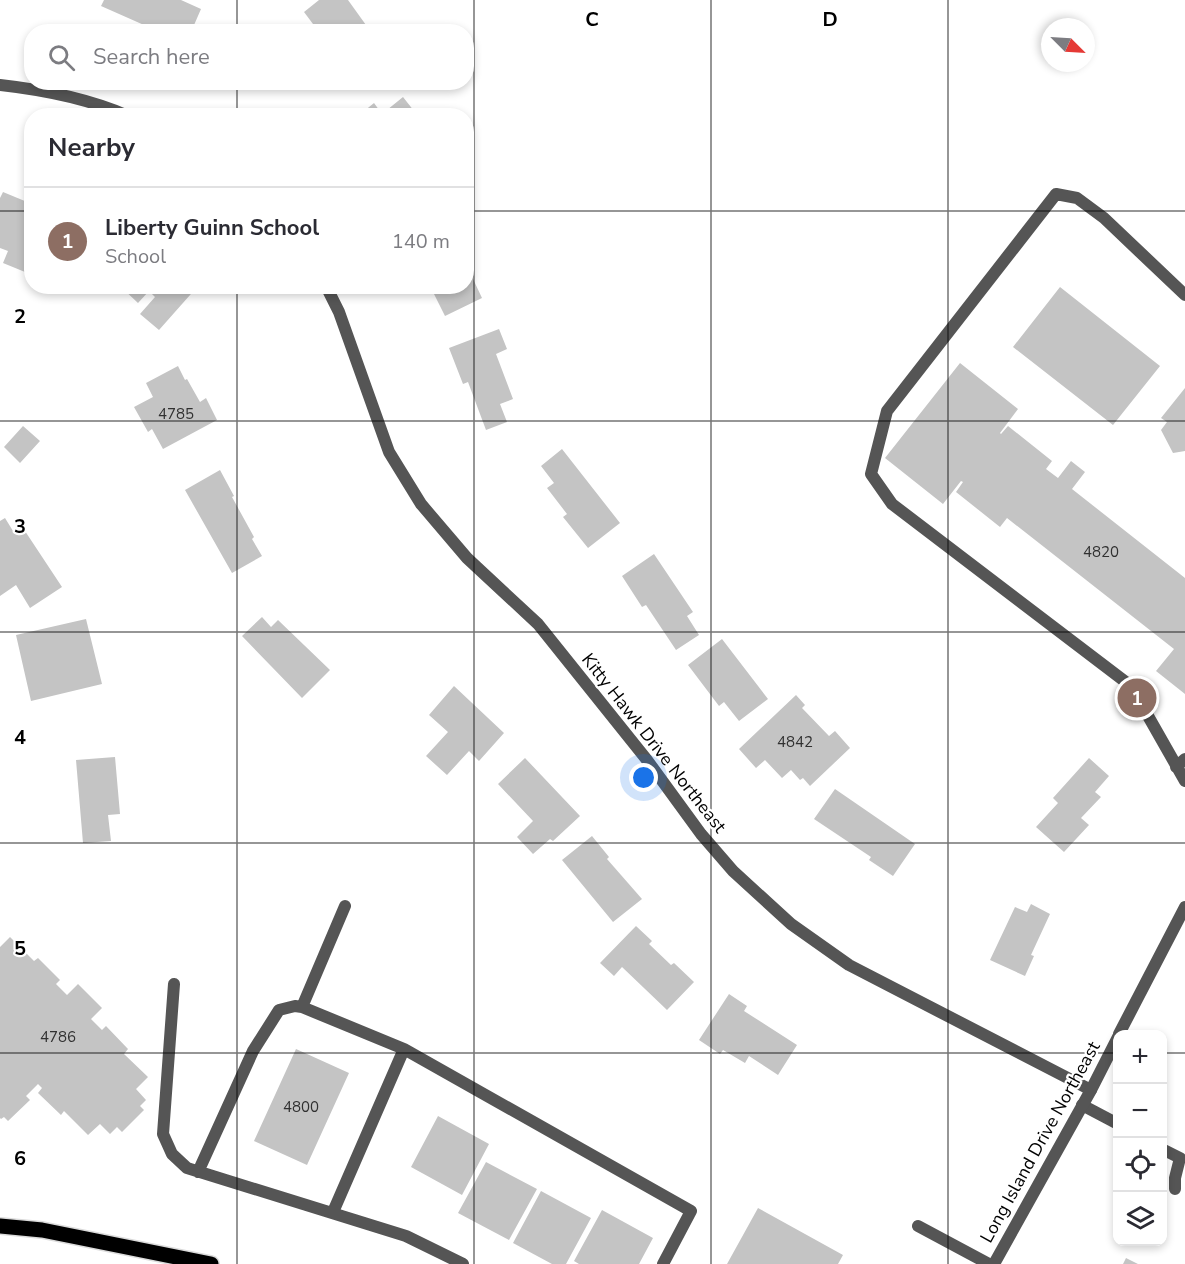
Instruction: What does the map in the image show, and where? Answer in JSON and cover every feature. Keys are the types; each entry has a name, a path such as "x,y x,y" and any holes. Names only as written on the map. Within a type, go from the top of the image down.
{"main road":[{"path":"0,1226 42,1230 167,1259 211,1264"}],"street":[{"path":"0,85 24,88"},
{"path":"42,90 110,108"},
{"path":"1185,295 1104,218 1077,198 1056,195 887,411 871,474 892,504 1131,686 1180,763 1185,781"},
{"name":"Kitty Hawk Drive Northeast","path":"330,294 339,312 389,452 421,504 467,558 538,624 647,760 700,834 733,871 791,924 849,965 1091,1090"},
{"path":"302,1006 345,906"},
{"name":"Long Island Drive Northeast","path":"1121,1030 1185,907"},
{"path":"174,984 163,1134 172,1154 187,1168 406,1236 463,1264"},
{"path":"198,1172 253,1051 279,1010 302,1006 404,1049 691,1211 663,1264"},
{"name":"Long Island Drive Northeast","path":"994,1264 1113,1046"},
{"path":"333,1212 404,1049"},
{"path":"1082,1105 1113,1121"},
{"path":"1167,1152 1180,1158 1175,1189"},
{"path":"918,1226 989,1264"}],"building":[{"path":"104,0 181,0 201,9 194,24 142,24 101,6"},
{"path":"319,0 348,0 365,24 313,24 304,12"},
{"path":"403,97 412,108 389,108"},
{"path":"374,103 378,108 368,108"},
{"path":"3,192 24,201 24,272 3,263 8,251 0,248 0,198"},
{"path":"474,281 482,298 445,316 434,294 474,294"},
{"path":"1060,287 1160,366 1113,425 1013,347"},
{"path":"128,294 146,294 138,303"},
{"path":"152,294 191,294 159,330 140,314 155,297"},
{"path":"499,329 507,349 496,354 513,399 500,404 507,422 486,430 468,382 463,384 449,348"},
{"path":"960,363 1018,409 1001,434 1008,426 1052,461 1046,469 1058,478 1071,461 1085,472 1072,489 1185,578 1185,694 1156,671 1174,649 1007,518 1000,527 956,492 963,482 961,481 943,504 885,458"},
{"path":"178,366 200,402 206,398 217,420 163,449 152,429 148,432 134,407 153,397 146,383"},
{"path":"1185,388 1185,451 1173,453 1161,430 1167,422 1161,418"},
{"path":"23,426 40,441 20,463 4,447"},
{"path":"562,449 620,523 588,548 563,517 567,514 547,488 554,483 541,466"},
{"path":"220,470 262,556 232,573 185,490"},
{"path":"5,518 13,531 21,525 62,587 30,608 16,585 0,596 0,521"},
{"path":"654,554 693,612 687,616 699,635 676,650 646,605 642,607 622,576"},
{"path":"262,617 271,627 278,620 330,670 302,698 242,636"},
{"path":"86,619 102,684 31,701 16,635"},
{"path":"722,639 768,699 739,721 724,702 719,706 688,665"},
{"path":"454,686 504,733 479,761 469,751 447,775 426,756 448,732 429,715"},
{"path":"796,695 805,705 802,708 829,736 835,731 850,748 810,786 803,778 800,780 791,770 782,778 765,760 756,768 739,749"},
{"path":"115,757 120,814 108,815 111,841 83,843 76,760"},
{"path":"525,758 580,816 553,841 550,839 533,854 517,837 533,821 498,784"},
{"path":"1089,758 1109,776 1095,792 1101,797 1081,818 1089,825 1064,852 1036,827 1058,803 1053,798"},
{"path":"835,789 915,844 893,876 869,860 871,857 814,819"},
{"path":"592,836 609,857 607,859 642,899 613,922 562,860"},
{"path":"1031,904 1050,914 1031,955 1034,956 1025,976 990,960 1015,907 1027,912"},
{"path":"636,926 652,941 649,944 671,965 674,963 694,982 667,1010 622,967 614,976 600,963"},
{"path":"10,937 34,961 38,958 60,980 56,984 67,995 78,984 102,1008 91,1019 102,1030 106,1026 128,1049 124,1054 148,1077 136,1089 146,1100 140,1106 144,1110 122,1132 117,1127 110,1134 100,1124 88,1135 64,1111 61,1115 38,1093 42,1088 38,1084 26,1096 30,1100 8,1121 4,1117 0,1118 0,947"},
{"path":"729,994 747,1006 744,1011 797,1045 778,1075 749,1056 745,1063 723,1050 720,1054 699,1040"},
{"path":"296,1049 349,1073 307,1165 254,1141"},
{"path":"438,1116 489,1144 462,1195 411,1167"},
{"path":"486,1162 537,1189 509,1240 458,1213"},
{"path":"541,1191 591,1218 566,1264 552,1264 513,1243"},
{"path":"758,1208 843,1255 838,1264 727,1264"},
{"path":"602,1210 653,1238 639,1264 579,1264 574,1261"},
{"path":"1126,1258 1138,1264 1123,1264"}],"place":[{"name":"Liberty Guinn School","path":"1137,698"}]}
